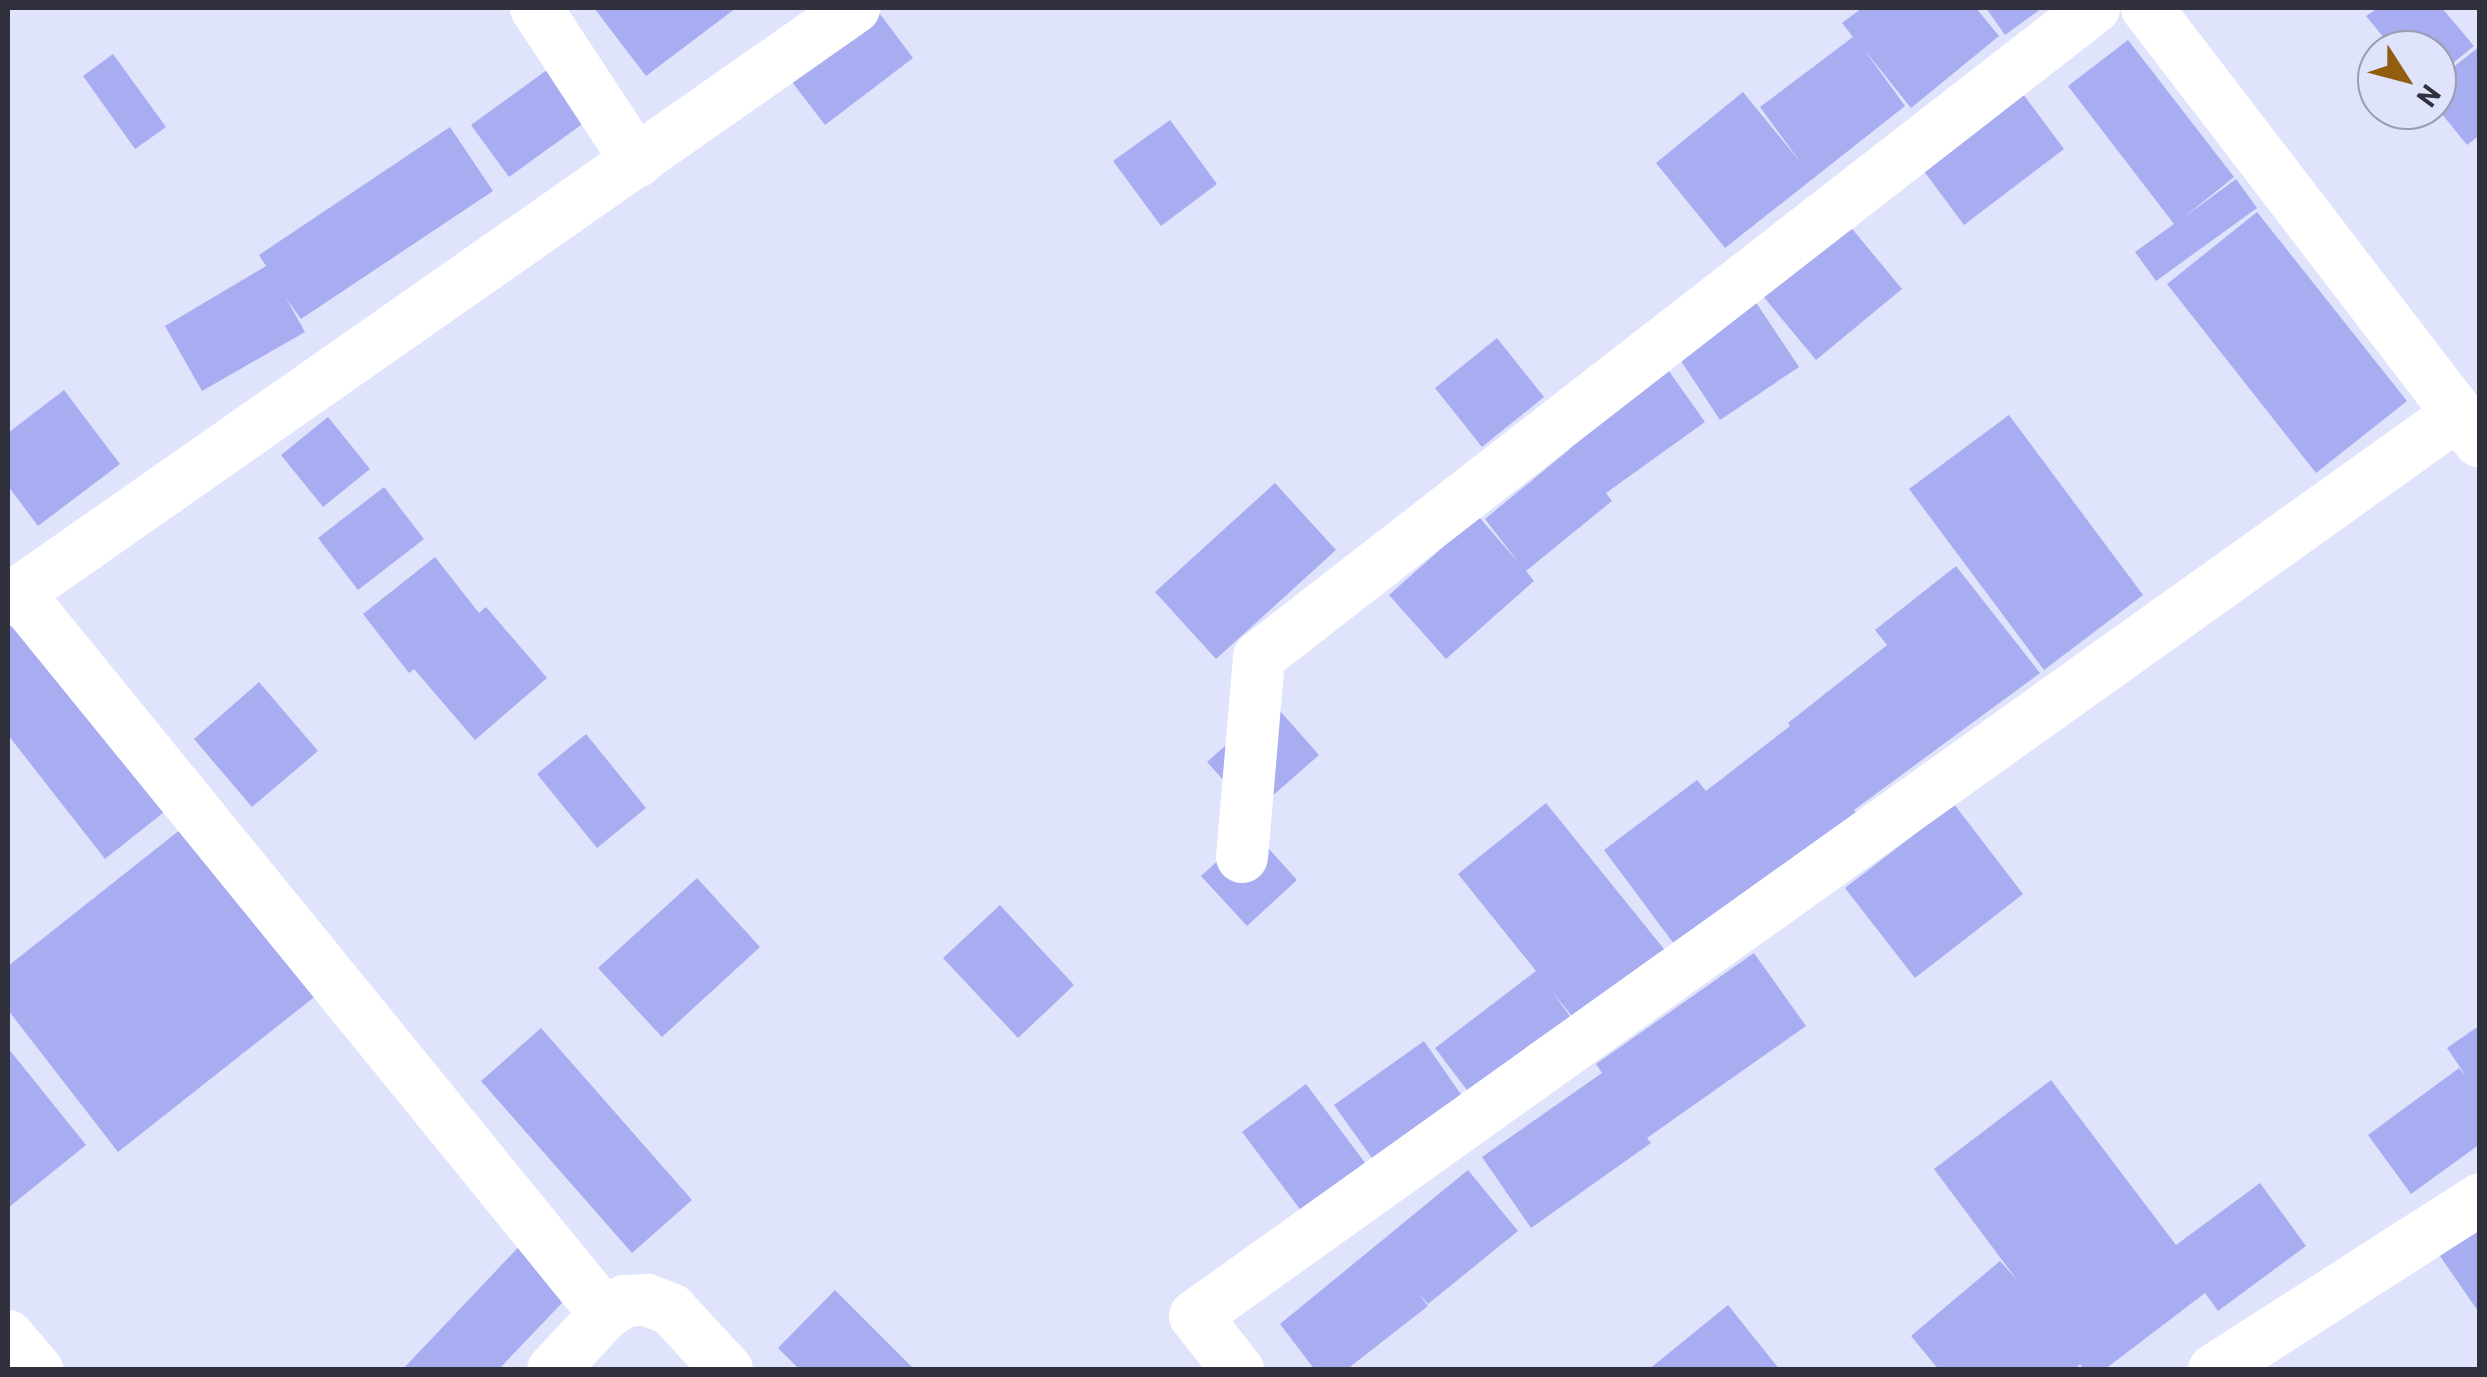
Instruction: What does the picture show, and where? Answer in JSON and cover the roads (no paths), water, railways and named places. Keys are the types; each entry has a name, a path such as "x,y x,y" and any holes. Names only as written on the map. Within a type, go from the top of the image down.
{"street":[{"path":"536,8 637,162"},
{"path":"605,1314 12,597 854,8"},
{"path":"1242,857 1259,657 2094,8"},
{"path":"1238,1370 1196,1316 2469,428 2146,8"},
{"path":"2214,1370 2480,1199"},
{"path":"553,1370 605,1314 625,1301 648,1300 671,1309 727,1370"},
{"path":"8,1336 37,1370"}]}
